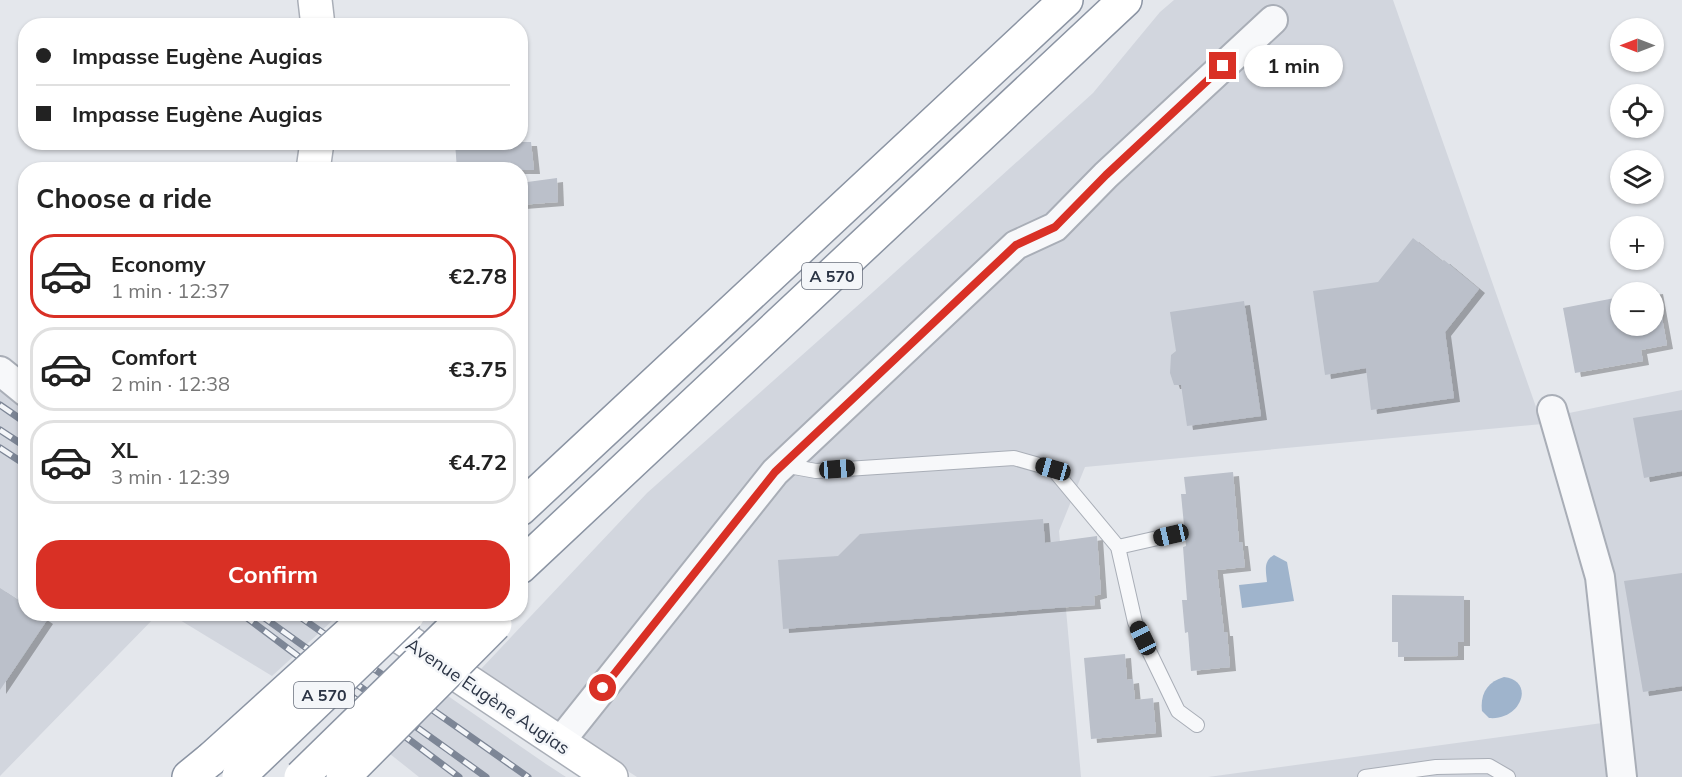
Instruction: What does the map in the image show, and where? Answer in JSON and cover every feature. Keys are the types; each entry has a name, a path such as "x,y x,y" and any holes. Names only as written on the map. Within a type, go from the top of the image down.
{"main road":[{"path":"315,0 317,18"},
{"name":"A 570","path":"528,501 1066,0"},
{"name":"A 570","path":"530,559 1125,0"},
{"path":"528,475 580,431 624,413"},
{"path":"200,768 363,621"},
{"name":"Avenue Eugène Augias","path":"376,621 611,777"},
{"name":"A 570","path":"239,777 401,621"},
{"name":"A 570","path":"302,777 483,621"},
{"path":"343,777 484,621"}],"street":[{"path":"559,743 775,472 1016,245 1055,227 1106,175 1273,20"},
{"path":"0,371 18,386"},
{"path":"1552,410 1600,577 1622,777"}],"lane":[{"path":"783,465 816,471 1014,458 1053,469 1118,547 1135,622 1178,711 1197,725"},
{"path":"1118,547 1171,535"},
{"path":"1365,777 1436,767 1489,766 1508,777"}],"shaded area":[{"path":"1174,0 1393,0 1542,424 1085,467 1059,531 1081,777 637,777 480,670 647,493 1093,93 1160,12"},
{"path":"1682,390 1682,777 1208,777 1624,720 1606,587 1569,413"},
{"path":"0,391 18,404 18,621 151,621 0,776"},
{"path":"182,621 332,621 272,676"},
{"path":"448,696 566,777 419,777 390,754"}],"water":[{"path":"1274,555 1287,562 1294,601 1242,608 1239,585 1267,582 1267,563"},
{"path":"1504,677 1514,680 1520,686 1522,693 1520,700 1509,713 1489,718 1482,711 1482,699 1489,685"}],"building":[{"path":"528,142 531,142 534,170 528,170 528,162 456,162 456,150 528,150"},
{"path":"557,178 558,202 528,204 528,182"},
{"path":"1413,238 1479,289 1445,332 1454,398 1371,410 1366,368 1325,375 1313,291 1378,282"},
{"path":"1610,299 1610,336 1664,336 1664,328 1667,345 1641,350 1643,361 1575,373 1563,308"},
{"path":"1244,301 1261,416 1187,426 1181,385 1174,385 1170,373 1171,355 1176,351 1170,312"},
{"path":"1682,410 1682,471 1644,478 1633,418"},
{"path":"1233,472 1239,542 1242,542 1245,567 1217,570 1230,667 1191,671 1188,632 1185,633 1182,600 1187,600 1183,547 1186,546 1181,494 1186,494 1184,477"},
{"path":"1043,519 1045,543 1097,536 1101,594 1094,596 1095,605 783,629 778,560 838,556 860,534"},
{"path":"1682,573 1682,686 1643,692 1624,581"},
{"path":"0,588 18,600 18,621 46,621 0,690"},
{"path":"1392,595 1464,596 1464,642 1458,642 1458,656 1398,657 1398,642 1392,642"},
{"path":"1125,654 1127,680 1133,679 1135,700 1153,698 1156,733 1091,739 1084,658"}],"railway":[{"path":"0,405 18,417"},
{"path":"0,430 18,442"},
{"path":"0,448 18,460"},
{"path":"251,621 459,777"},
{"path":"269,621 486,777"},
{"path":"306,621 528,777"}],"route":[{"path":"603,688 775,472 1016,245 1055,227 1106,175 1223,66"}]}
